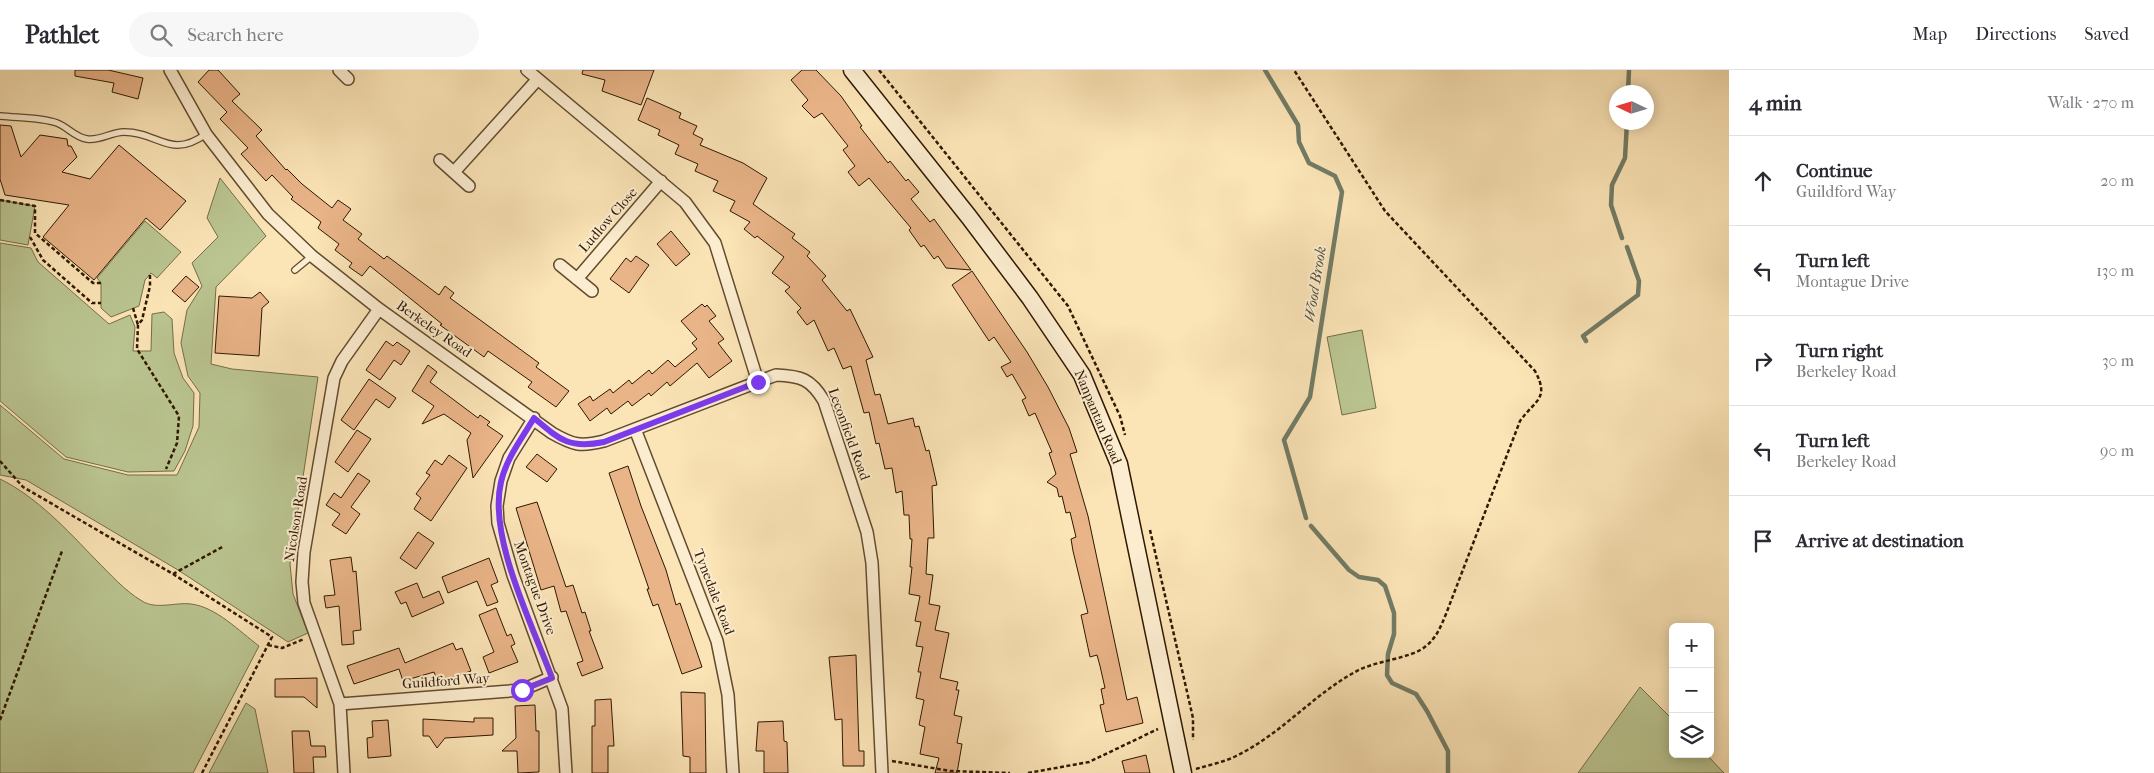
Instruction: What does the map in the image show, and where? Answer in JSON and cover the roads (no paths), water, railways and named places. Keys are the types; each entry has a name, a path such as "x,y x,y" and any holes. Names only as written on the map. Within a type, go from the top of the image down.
{"street":[{"name":"Berkeley Road","path":"170,70 206,134 268,214 312,256 379,309 534,418 552,433 569,443 584,446 604,442 758,382"},
{"path":"339,70 348,79"},
{"path":"527,70 685,202 715,243 758,382"},
{"name":"Nanpantan Road","path":"852,70 969,217 1030,298 1082,374 1119,464 1182,773"},
{"path":"454,172 538,80"},
{"path":"440,160 469,186"},
{"name":"Ludlow Close","path":"578,279 661,181"},
{"path":"560,265 592,291"},
{"name":"Nicolson Road","path":"344,773 340,704 304,603 304,552 334,378 342,361 379,309"},
{"name":"Leconfield Road","path":"758,382 776,376 803,379 815,386 827,410 867,532 872,563 882,773"},
{"name":"Montague Drive","path":"534,418 509,458 501,481 497,506 498,523 510,566 562,709 566,773"},
{"name":"Tynedale Road","path":"635,429 717,641 728,695 733,773"},
{"name":"Guildford Way","path":"340,704 522,690 552,678"}],"lane":[{"path":"0,116 58,123 76,136 88,140 99,139 116,132 132,132 179,146 192,144 206,134"},
{"path":"295,270 312,256"}],"waterway":[{"name":"Wood Brook","path":"1265,70 1298,125 1299,142 1309,163 1335,176 1342,192 1310,397 1284,440 1306,518"},
{"path":"1628,85 1629,70"},
{"path":"1622,238 1611,205 1612,185 1625,158 1627,130"},
{"path":"1586,341 1583,336 1638,295 1639,281 1627,247"},
{"name":"Wood Brook","path":"1311,526 1349,570 1359,577 1378,580 1385,586 1394,613 1394,634 1388,654 1387,675 1392,683 1416,694 1427,711 1448,751 1448,773"}]}
